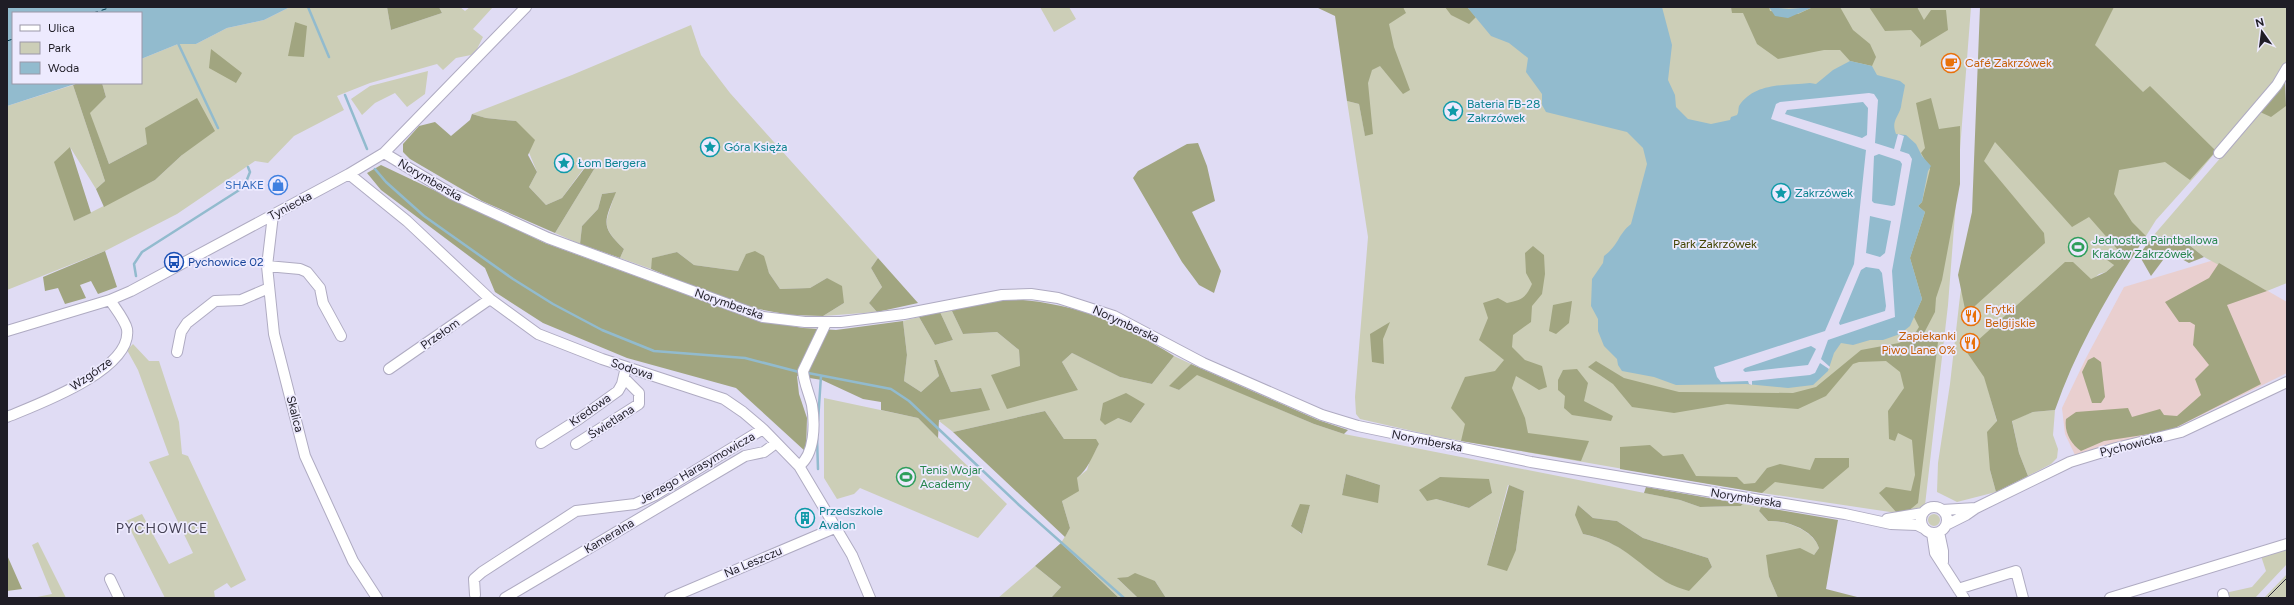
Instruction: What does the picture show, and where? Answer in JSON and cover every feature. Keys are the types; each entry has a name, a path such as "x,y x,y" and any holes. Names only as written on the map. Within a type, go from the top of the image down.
{"street":[{"name":"Tyniecka","path":"7,331 110,300 151,281 349,174 384,153 526,7"},
{"path":"2219,153 2277,84 2287,68"},
{"name":"Norymberska","path":"384,153 452,194 548,238 762,317 826,323 888,317 1002,295 1031,294 1058,298 1114,316 1203,363 1322,415 1358,426 1531,462 1881,520 1891,524 1917,525 1935,529"},
{"name":"Sodowa","path":"349,174 407,221 490,299 538,334 626,367 724,399 763,429 799,466 837,527 852,555 870,598"},
{"name":"Skalica","path":"273,215 267,266 274,334 305,456 353,561 377,598"},
{"path":"267,266 300,269 307,272 320,288 323,303 341,336"},
{"path":"177,352 181,332 187,323 215,301 241,300 269,288"},
{"name":"Przełom","path":"389,369 490,299"},
{"name":"Wzgórze","path":"7,418 81,384 120,352 126,340 127,328 110,300"},
{"path":"799,466 809,457 812,446 812,406 803,371 826,323"},
{"name":"Kredowa","path":"541,443 580,419 618,391 624,378 626,367"},
{"name":"Świetlana","path":"576,444 639,404 639,393 624,378"},
{"name":"Pychowicka","path":"1935,529 1966,515 1976,508 2070,462 2116,448 2181,432 2287,382"},
{"name":"Jerzego Harasymowicza","path":"475,595 474,579 482,572 576,511 635,504 655,494 763,429"},
{"name":"Kameralna","path":"505,598 745,456 764,452 776,443"},
{"path":"1935,529 1921,520 1923,513 1932,508 1942,510 1946,517 1935,529 1935,553 1943,562 1964,598"},
{"name":"Pychowicka","path":"1942,510 1976,508"},
{"name":"Norymberska","path":"1881,520 1923,513"},
{"name":"Na Leszczu","path":"670,598 837,527"},
{"path":"2110,598 2287,544"},
{"path":"1958,589 2016,571 2023,598"},
{"path":"110,579 119,598"}],"shaded area":[{"path":"2214,260 2287,302 2287,373 2169,431 2105,445 2075,455 2065,434 2062,408 2086,358 2124,287"}],"green space":[{"path":"290,7 387,7 391,30 442,13 439,7 460,7 465,11 470,7 493,7 473,29 483,37 477,49 471,55 456,58 443,70 437,64 370,83 337,96 344,110 294,136 268,163 255,161 177,214 105,251 7,290 7,106 73,85 105,181 96,189 70,147 74,221 155,180 182,155 147,144 109,164 89,113 106,97 102,84 142,84 142,59 178,44 196,44 227,28 264,20"},
{"path":"387,7 439,7 442,13 391,30"},
{"path":"1040,7 1069,7 1076,19 1054,32"},
{"path":"1316,7 1403,7 1406,13 1389,24 1394,47 1410,90 1403,94 1380,66 1372,70 1368,83 1373,134 1365,136 1359,104 1347,101 1335,16"},
{"name":"Park Zakrzówek","path":"1366,7 1971,7 1948,305 1925,505 1918,511 1911,512 1913,509 1906,513 1897,513 1762,493 1439,437 1360,419 1356,414 1355,397 1368,237 1347,101 1359,104 1365,135"},
{"path":"1445,7 1467,7 1476,17 1469,24 1451,15"},
{"path":"1731,7 1769,7 1770,11 1798,14 1813,7 1840,7 1853,30 1870,44 1876,57 1872,66 1850,61 1840,50 1824,50 1778,59 1757,44 1743,13 1732,13"},
{"path":"1869,7 1917,7 1924,20 1931,10 1946,10 1948,30 1920,47 1921,41 1911,30 1885,31"},
{"path":"1980,7 2114,7 2095,45 2143,92 2150,86 2216,151 2190,180 2165,162 2119,170 2114,194 2132,222 2146,236 2095,320 2073,364 2055,410 2033,412 2012,421 2019,453 2028,476 1996,492 1990,470 1987,432 1997,421 1984,377 1966,351 2065,262 2073,262 2091,279 2106,272 2114,265 2103,257 2118,250 2089,217 2072,227 1995,142 1984,161 2044,233 2045,243 1966,314 1958,275 1972,212"},
{"path":"1981,7 2287,7 2286,68 2199,172 2156,220 2146,236 2106,272 2099,274 1985,378 1997,422 1990,470 1996,492 1957,502 1937,492 1938,463 1950,384 1960,296 1978,185 1976,121 1982,35"},
{"path":"295,22 307,26 304,57 288,56"},
{"path":"691,25 701,55 730,93 878,258 871,268 882,287 869,303 877,312 823,316 844,303 827,278 810,288 780,289 769,273 763,256 746,255 738,271 694,265 677,252 653,258 651,269 620,258 624,249 610,233 607,227 608,216 615,192 602,194 598,209 582,226 580,244 555,233 596,166 586,165 562,198 546,205 529,187 537,172 516,121 486,118 472,114 572,75"},
{"path":"211,49 242,73 236,83 209,68"},
{"path":"428,71 425,94 407,107 395,93 375,103 362,115 351,99 370,86"},
{"path":"2285,77 2286,106 2271,117 2260,112"},
{"path":"102,84 106,97 90,113 109,164 147,144 145,128 197,98 215,131 182,155 155,180 104,207 96,189 105,181 73,85"},
{"path":"1931,98 1939,129 1960,126 1960,184 1942,280 1936,298 1935,312 1923,335 1929,335 1938,342 1918,503 1906,513 1897,513 1879,493 1886,487 1911,491 1915,475 1912,440 1898,433 1895,441 1889,439 1888,411 1904,388 1900,372 1886,361 1859,362 1853,364 1826,396 1798,409 1727,404 1674,413 1632,407 1613,384 1588,367 1596,361 1624,378 1679,392 1793,393 1816,387 1861,350 1899,343 1914,335 1919,327 1914,317 1922,299 1910,258 1925,212 1918,206 1922,202 1930,169 1921,153 1925,148 1916,103"},
{"path":"2287,103 2287,283 2267,291 2204,257 2178,236 2153,236 2260,112 2286,106"},
{"path":"472,114 486,118 516,121 535,140 528,155 537,172 529,187 546,205 562,198 587,165 596,166 555,233 482,201 410,159 403,152 403,144 419,126 435,122 451,136 470,120"},
{"path":"1198,143 1207,166 1215,201 1192,212 1221,271 1214,293 1199,285 1182,262 1133,178 1138,171 1187,144"},
{"path":"70,147 91,213 74,221 54,162"},
{"path":"381,165 545,243 753,319 803,328 836,330 903,321 907,355 904,381 921,392 939,376 934,360 937,360 951,392 981,388 990,410 939,420 938,438 918,418 881,410 881,402 863,399 822,380 797,376 799,394 807,418 806,452 736,388 627,358 543,323 495,292 485,268 381,190 367,173"},
{"path":"616,192 606,223 611,234 624,249 620,258 580,244 582,226 598,209 602,194"},
{"path":"2153,236 2178,236 2204,257 2189,263 2169,252 2151,276 2139,255"},
{"path":"1533,246 1544,255 1545,274 1542,294 1532,306 1531,322 1513,335 1512,347 1525,360 1542,366 1547,387 1539,390 1516,376 1512,388 1525,418 1528,433 1589,441 1581,461 1461,441 1465,424 1451,408 1465,377 1495,371 1504,360 1479,340 1488,318 1483,303 1498,298 1507,303 1516,301 1528,292 1532,284 1526,273 1525,253"},
{"path":"105,251 117,287 98,294 91,281 80,285 86,298 65,304 58,288 45,291 43,277"},
{"path":"755,251 764,256 769,273 780,289 810,288 827,278 842,286 844,303 823,316 790,315 753,308 706,292 651,269 652,258 677,252 694,265 738,271 746,254"},
{"path":"878,258 918,303 877,312 869,303 882,287 871,268"},
{"path":"2219,263 2267,291 2227,305 2261,384 2169,431 2104,441 2081,451 2071,441 2066,428 2066,419 2076,412 2128,408 2132,417 2160,409 2164,415 2177,416 2201,395 2195,379 2209,365 2193,345 2195,325 2190,322 2179,322 2165,302 2209,278"},
{"path":"1012,299 1036,301 1078,310 1116,324 1135,333 1174,356 1152,384 1120,377 1072,353 1062,362 1078,390 1007,409 991,375 1020,366 1019,350 997,332 963,334 951,309"},
{"path":"1572,301 1569,323 1556,334 1549,331 1553,305"},
{"path":"951,309 963,334 997,332 1019,350 1020,366 1078,390 1062,362 1072,353 1120,377 1152,384 1174,356 1191,364 1170,386 1179,390 1197,374 1314,424 1344,434 1680,500 1700,507 1741,506 1743,504 1761,507 1759,511 1768,521 1783,522 1798,527 1811,536 1819,548 1814,555 1769,577 1778,598 1166,598 1155,581 1128,577 1118,579 1138,598 1119,598 1061,543 1070,528 1062,501 1077,478 1087,470 1090,460 1099,444 1064,439 1045,411 953,432 939,421 980,388 951,392 937,360 934,360 939,376 921,392 904,381 907,355 903,321 919,317 935,345 953,340 940,312","holes":["1145,404 1131,423 1118,418","1346,474 1380,485 1342,495","1508,485 1524,491 1516,550 1487,565","1492,493 1469,508 1436,499","1310,505 1302,534 1291,525","1578,505 1593,518 1617,521 1643,538 1708,558 1712,567 1708,571 1668,583 1619,547 1583,534"]},
{"path":"940,312 953,340 935,345 919,317"},
{"path":"1390,322 1383,339 1384,364 1372,362 1370,334"},
{"path":"133,344 149,361 159,361 179,422 182,454 188,456 246,580 231,588 227,583 214,591 215,598 165,598 126,521 142,514 169,564 193,553 149,462 169,455 138,370 127,350"},
{"path":"2094,357 2101,362 2105,397 2101,403 2092,403 2082,372 2088,360"},
{"path":"1191,364 1318,420 1348,430 1344,434 1314,424 1197,375 1179,390 1169,386"},
{"path":"1577,369 1588,383 1584,401 1613,416 1611,421 1572,415 1564,408 1565,396 1558,390 1558,380 1563,370"},
{"path":"1126,393 1145,404 1131,423 1118,418 1105,425 1100,420 1103,403"},
{"path":"824,398 918,418 1007,504 978,538 860,488 854,494 837,499 824,478"},
{"path":"2055,410 2053,435 2058,449 2057,458 2051,464 2028,476 2019,453 2012,420 2033,412"},
{"path":"1045,411 1064,439 1096,439 1099,444 1087,467 1077,478 1079,491 1062,501 1070,528 1065,537 953,432"},
{"path":"1650,445 1663,456 1683,454 1696,476 1737,477 1744,484 1755,483 1767,468 1780,464 1810,470 1815,458 1849,458 1849,467 1823,489 1775,482 1762,493 1620,469 1620,447"},
{"path":"1346,474 1380,485 1378,503 1342,495"},
{"path":"1440,477 1489,479 1492,493 1469,508 1436,499 1427,501 1419,490"},
{"path":"1509,485 1524,491 1516,550 1507,571 1487,565"},
{"path":"1646,487 1743,504 1741,506 1700,507 1680,500 1644,493"},
{"path":"1300,504 1310,505 1302,534 1291,526"},
{"path":"1578,505 1593,518 1617,521 1643,538 1708,558 1712,567 1689,591 1672,585 1609,542 1583,534 1575,515"},
{"path":"1761,507 1838,520 1826,589 1861,598 1778,598 1769,577 1766,555 1800,548 1814,555 1819,548 1816,541 1811,536 1798,527 1783,522 1768,521 1759,511"},
{"path":"1932,514 1936,514 1940,520 1936,526 1932,526 1928,522 1928,518"},
{"path":"38,542 66,598 32,598 52,594 32,545"},
{"path":"1061,543 1119,598 1051,598 1061,587 1035,566"},
{"path":"2287,548 2287,564 2255,598 2227,598 2225,593 2252,587 2266,571 2261,556"},
{"path":"7,555 22,589 7,591"},
{"path":"1035,566 1061,587 1051,598 998,598"},
{"path":"1135,573 1155,581 1166,598 1138,598 1117,578 1128,577"},
{"path":"2287,574 2287,598 2264,598"}],"water":[{"path":"7,7 290,7 264,20 227,28 196,44 178,44 142,59 142,12 12,12 12,84 75,84 7,106"},
{"name":"Zakrzówek","path":"1467,7 1662,7 1672,45 1668,80 1675,95 1676,107 1688,119 1711,124 1730,120 1731,117 1737,115 1739,106 1753,93 1762,89 1781,85 1816,84 1833,70 1850,61 1872,66 1877,75 1900,81 1905,85 1901,107 1894,126 1896,134 1906,135 1916,144 1922,156 1931,166 1928,171 1922,202 1918,206 1925,212 1910,258 1922,299 1910,326 1900,334 1883,340 1870,340 1853,345 1841,343 1834,353 1828,371 1813,385 1788,388 1746,384 1676,385 1654,377 1622,371 1618,365 1617,359 1604,346 1598,331 1598,319 1591,306 1592,279 1603,263 1604,256 1613,248 1623,232 1631,224 1647,164 1643,148 1627,132 1546,112 1542,105 1542,94 1526,72 1528,58 1509,43 1491,36"},
{"path":"1769,7 1789,9 1813,7 1788,18 1775,16"}],"pier":[{"path":"1869,93 1874,94 1878,100 1875,143 1894,149 1898,134 1904,136 1900,151 1909,154 1912,159 1892,271 1895,317 1828,340 1821,359 1830,367 1829,369 1820,363 1815,373 1810,375 1752,381 1752,385 1749,384 1748,381 1721,382 1717,377 1714,367 1825,331 1854,264 1866,150 1771,119 1776,104 1780,102","holes":["1863,102 1868,108 1867,135 1862,138 1785,114 1787,110","1879,154 1900,161 1902,164 1895,205 1892,206 1874,203 1872,201 1874,156","1870,216 1891,221 1885,253 1880,257 1866,253","1866,267 1879,269 1882,273 1886,306 1885,311 1840,325 1839,323 1861,270","1811,346 1816,349 1808,365 1745,372 1743,370 1745,368"]}],"waterway":[{"path":"308,7 329,57"},
{"path":"177,41 218,128"},
{"path":"345,95 367,149"},
{"path":"136,276 134,264 142,252 244,187 250,172 248,167"},
{"path":"375,169 386,182 424,216 513,279 553,304 602,330 654,351 745,358 799,372"},
{"path":"808,373 891,389 909,401 1019,505 1124,598"},
{"path":"818,421 821,376"},
{"path":"817,438 818,469"}],"ferry route":[{"path":"96,12 112,7"},
{"path":"7,41 12,39"}],"tram line":[{"path":"2267,598 2287,578"}],"place":[{"name":"Café Zakrzówek","path":"1951,63"},
{"name":"Bateria FB-28 Zakrzówek","path":"1453,111"},
{"name":"Góra Księża","path":"710,147"},
{"name":"Łom Bergera","path":"564,163"},
{"name":"SHAKE","path":"278,185"},
{"name":"Zakrzówek","path":"1781,193"},
{"name":"Jednostka Paintballowa Kraków Zakrzówek","path":"2078,247"},
{"name":"Pychowice 02","path":"174,262"},
{"name":"Frytki Belgijskie","path":"1971,316"},
{"name":"Zapiekanki Piwo Lane 0%","path":"1970,343"},
{"name":"Tenis Wojar Academy","path":"906,477"},
{"name":"Przedszkole Avalon","path":"805,518"}],"district":[{"name":"PYCHOWICE","path":"162,528"}]}
